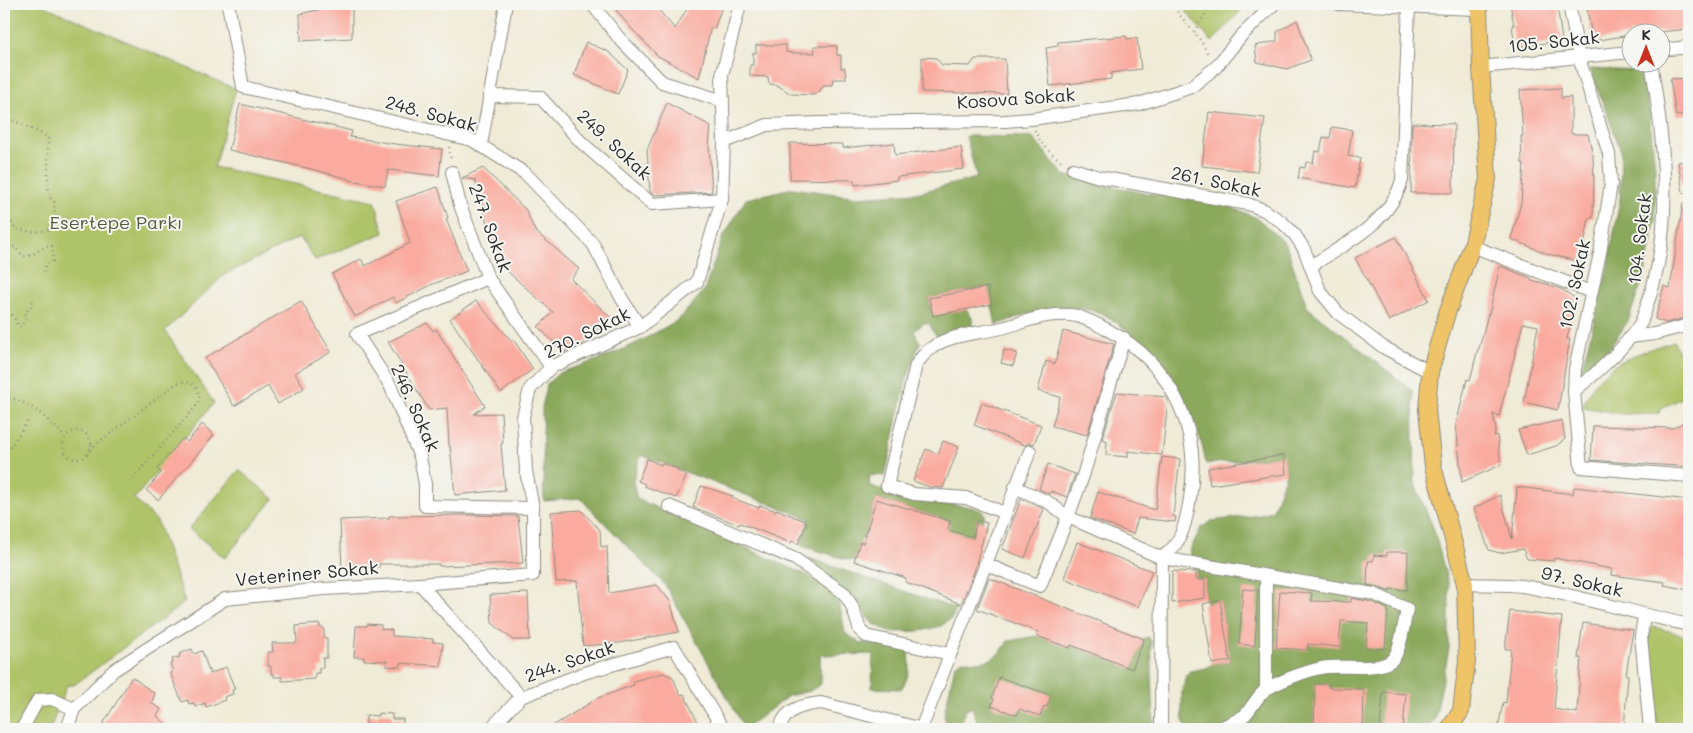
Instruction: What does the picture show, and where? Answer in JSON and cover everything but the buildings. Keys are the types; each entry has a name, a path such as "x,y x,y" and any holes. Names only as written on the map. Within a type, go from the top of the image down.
{"main road":[{"path":"1449,729 1461,711 1467,661 1465,584 1433,466 1427,410 1430,372 1447,313 1472,246 1488,179 1478,6"}],"street":[{"name":"248. Sokak","path":"228,4 243,86 472,140 526,174 592,244 622,299 640,327"},
{"path":"480,145 506,4"},
{"path":"592,4 619,38 662,82 723,102"},
{"name":"270. Sokak","path":"420,584 533,575 533,508 526,471 523,417 530,389 550,367 640,327 698,282 722,199 724,142 722,75 740,4"},
{"name":"Kosova Sokak","path":"724,142 767,125 1031,119 1139,104 1191,87 1216,67 1241,36 1274,4"},
{"path":"1338,4 1478,6"},
{"name":"102. Sokak","path":"1569,4 1579,58 1609,154 1611,184 1600,253 1575,369 1574,391 1581,468 1689,476"},
{"path":"1311,266 1378,221 1391,206 1400,189 1402,180 1409,6"},
{"path":"1670,49 1689,47"},
{"name":"105. Sokak","path":"1481,67 1620,53"},
{"name":"104. Sokak","path":"1574,391 1603,368 1641,323 1656,278 1664,218 1664,161 1653,72"},
{"name":"249. Sokak","path":"489,96 540,97 582,143 652,204 722,199"},
{"name":"261. Sokak","path":"1073,169 1099,177 1248,204 1264,210 1282,222 1295,235 1304,249 1320,291 1338,313 1383,347 1430,372"},
{"name":"247. Sokak","path":"452,172 460,205 488,278 550,367"},
{"path":"1472,246 1591,292"},
{"name":"246. Sokak","path":"488,278 357,334 390,385 420,458 425,484 425,506 533,508"},
{"path":"1004,513 978,501 966,498 914,494 887,486 916,365 922,356 939,342 1055,314 1088,320 1124,338 1142,353 1171,390 1188,427 1192,446 1192,482 1188,510 1176,544 1162,558 1160,729"},
{"path":"1630,336 1654,334 1689,325"},
{"path":"985,564 1040,586 1083,476 1124,338"},
{"path":"780,729 782,722 788,714 796,709 808,704 821,704 921,729 1004,513 1030,451"},
{"path":"1015,487 1048,502 1068,517 1162,558 1374,594 1407,609 1396,655 1391,661 1383,665 1321,668 1306,672 1266,689 1244,715 1218,729"},
{"path":"669,506 795,558 844,593 852,606 860,630 866,636 950,654"},
{"path":"1266,576 1266,689"},
{"path":"420,584 521,697"},
{"name":"Veteriner Sokak","path":"67,729 74,709 114,670 225,599 420,584"},
{"name":"97. Sokak","path":"1465,584 1521,586 1596,601 1644,616 1689,625"},
{"path":"1644,616 1640,636 1650,729"},
{"name":"244. Sokak","path":"490,729 521,697 587,672 674,647 723,729"},
{"path":"22,729 38,700 52,699 74,709"}],"path":[{"path":"1171,4 1200,40 1216,67"},
{"path":"1194,32 1211,4"},
{"path":"4,116 48,137 48,185 50,198 54,202 55,216 48,230 34,232 15,229 8,215 4,215"},
{"path":"1031,119 1037,136 1050,153 1073,169"},
{"path":"448,134 452,172"},
{"path":"4,244 9,247 15,247 23,256 30,256 40,251 44,246 52,246 53,261 46,264 44,273"},
{"path":"4,308 15,318 18,326 21,327 26,318 25,313 32,305 33,300"},
{"path":"90,449 89,437 83,432 71,432 65,437 63,447 69,456 83,457 90,449 177,383 189,382 195,386 200,396 198,404 128,484"},
{"path":"4,397 18,399 33,407 65,437"},
{"path":"4,453 6,454 29,419"}],"green space":[{"name":"Esertepe Parkı","path":"4,4 40,4 236,89 214,167 375,201 384,233 315,260 300,237 224,275 165,331 214,403 134,499 157,521 185,602 74,685 67,685 50,729 4,729"},
{"path":"1180,4 1247,4 1212,42"},
{"path":"1590,69 1643,72 1655,168 1655,222 1644,276 1628,321 1605,355 1580,376 1606,275 1620,200 1621,151"},
{"path":"966,136 1032,137 1064,175 1142,193 1211,199 1257,218 1286,244 1307,307 1413,391 1415,485 1433,527 1449,586 1449,649 1435,719 1428,729 1188,729 1183,721 1182,709 1182,692 1186,675 1190,671 1206,668 1212,664 1230,661 1220,601 1206,603 1205,579 1196,579 1197,571 1190,550 1201,528 1211,521 1260,515 1273,510 1286,474 1284,456 1206,464 1193,417 1174,382 1134,336 1119,324 1095,311 1062,307 1046,309 996,325 988,287 929,298 933,315 966,309 972,318 972,328 940,339 933,332 930,324 924,323 914,331 920,343 906,381 885,476 870,475 869,485 910,500 927,504 969,507 978,509 985,514 982,522 977,520 973,537 961,534 940,554 950,521 876,499 866,532 853,561 801,546 809,519 641,455 633,481 637,499 811,577 838,595 845,633 861,643 882,643 908,650 909,671 901,689 872,688 873,654 820,655 821,684 810,691 788,696 745,729 665,585 580,498 544,501 542,408 546,385 559,373 606,357 637,343 678,320 704,291 722,239 746,199 793,188 858,197 916,193 977,178"},
{"path":"1674,341 1689,383 1689,395 1661,408 1659,413 1623,414 1583,407 1589,392 1597,380 1607,371 1632,356"},
{"path":"239,470 274,499 225,558 189,529"},
{"path":"808,558 956,609 952,618 941,626 920,631 890,632 872,623 857,605 820,573"},
{"path":"1652,626 1689,637 1689,729 1658,729 1649,664"},
{"path":"1037,636 1070,648 1074,640 1078,648 1132,669 1144,639 1149,638 1151,642 1154,729 980,729 972,707 966,710 962,718 962,725 969,729 952,729 946,722 944,715 955,665 963,660 978,662 990,660 999,653 1008,641"}]}
